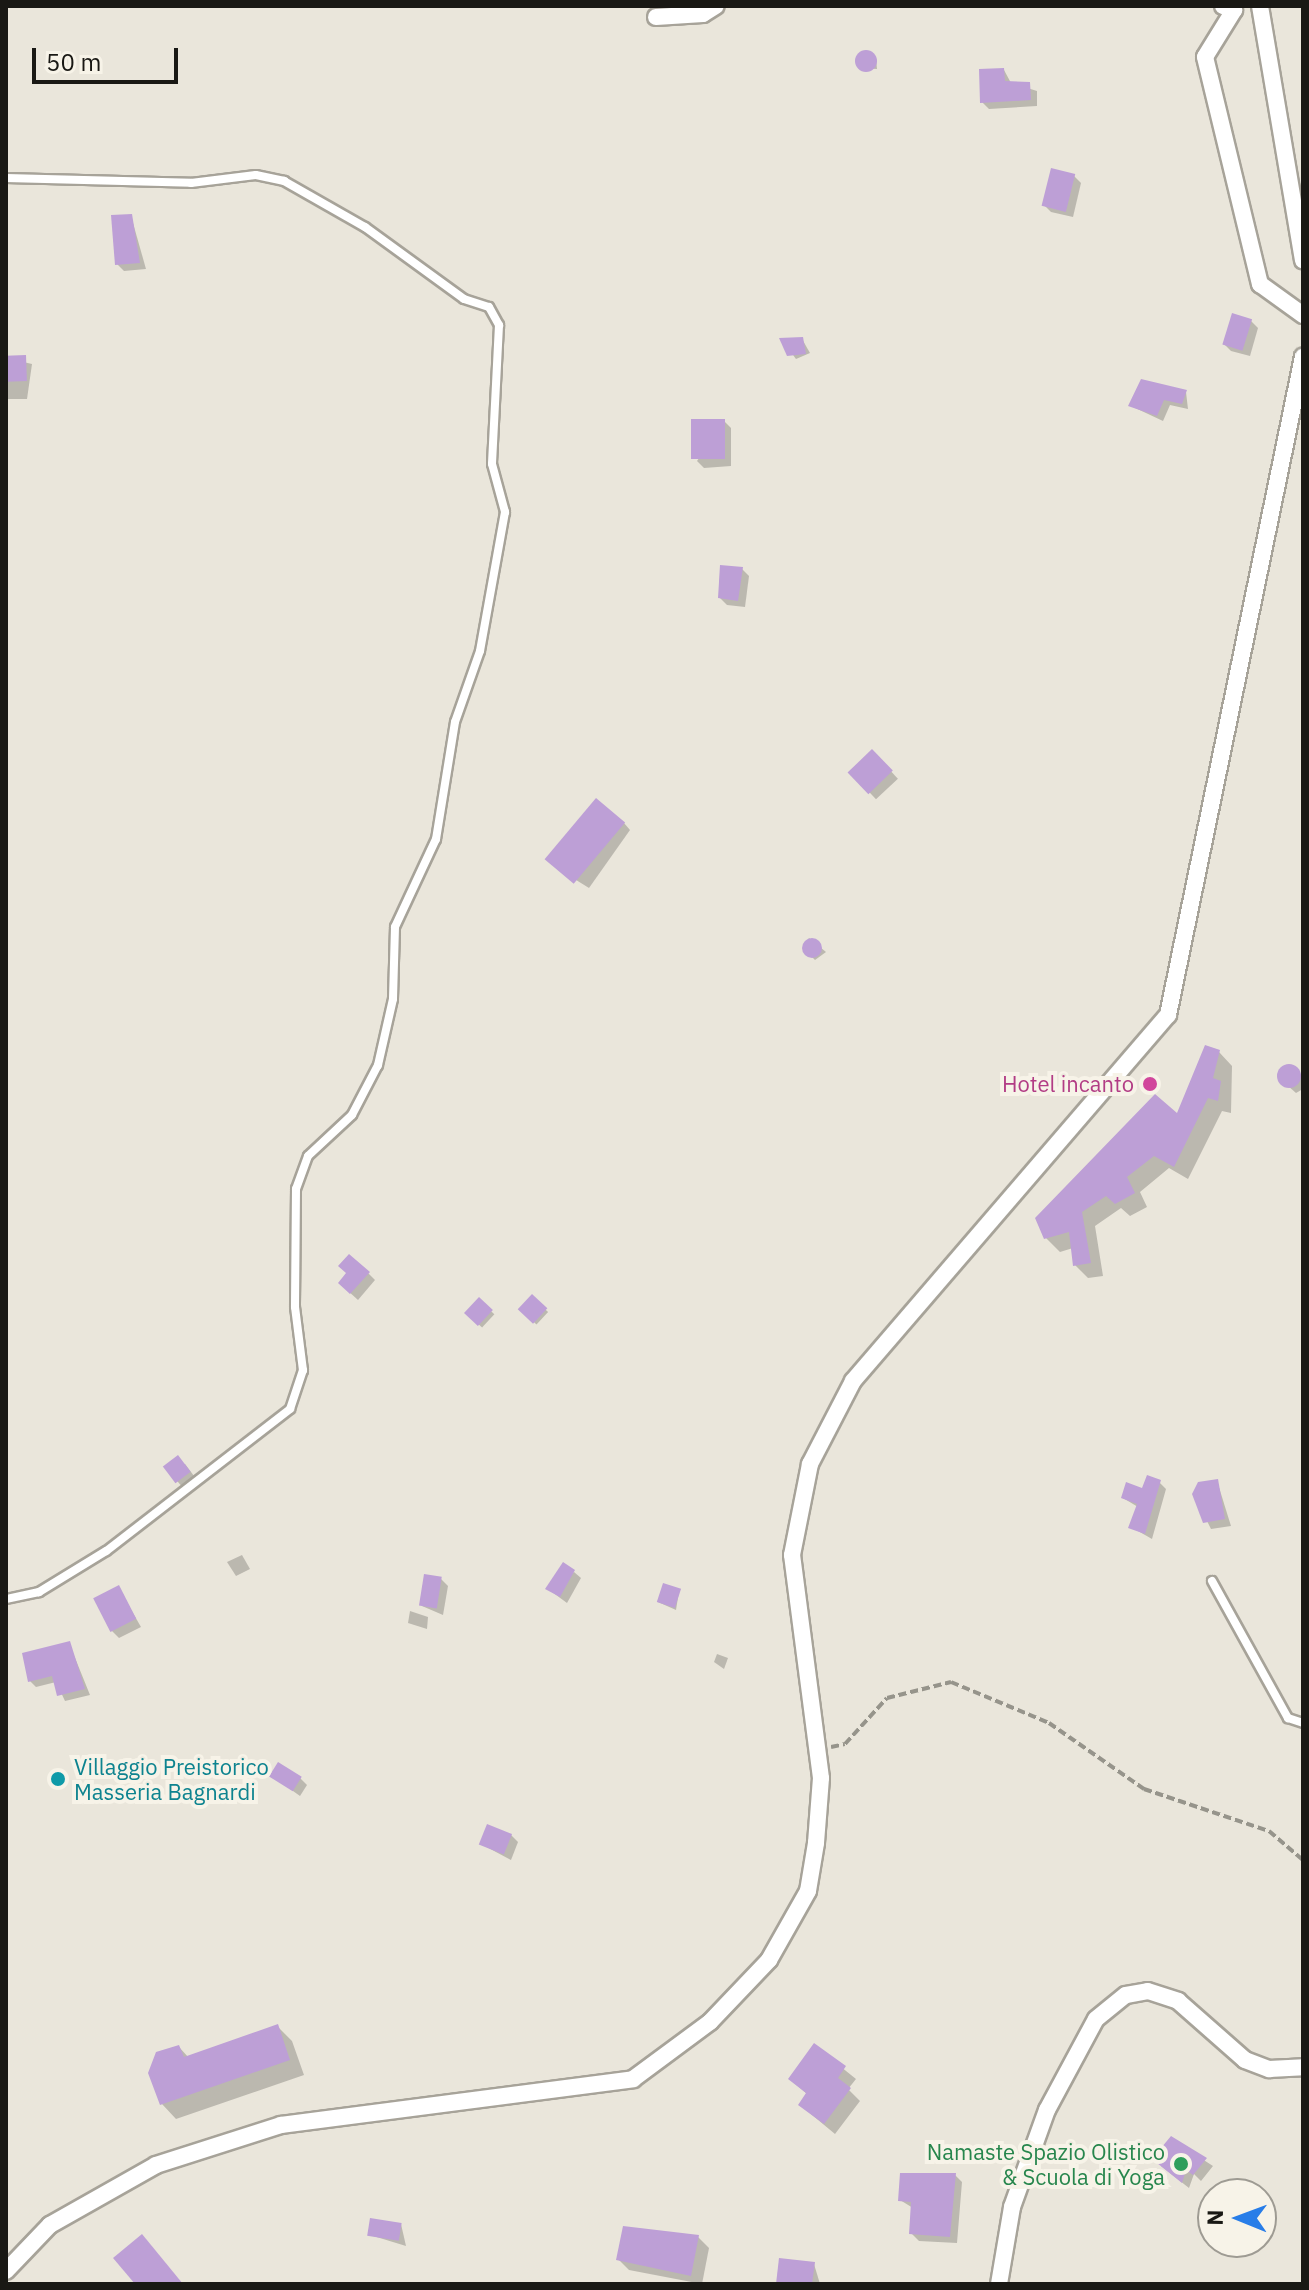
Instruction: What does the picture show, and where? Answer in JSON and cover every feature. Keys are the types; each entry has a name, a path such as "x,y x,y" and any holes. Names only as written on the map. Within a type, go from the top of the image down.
{"street":[{"path":"656,17 716,6"},
{"path":"1223,6 1234,10 1205,57 1260,284 1303,315"},
{"path":"1260,6 1303,260"},
{"path":"6,2271 50,2225 156,2165 281,2125 633,2079 710,2022 769,1960 808,1891 817,1750 792,1555 810,1464 853,1381 1168,1015 1303,357"},
{"path":"999,2284 1012,2207 1047,2110 1096,2019 1126,1995 1148,1991 1178,2001 1245,2060 1269,2069 1303,2067"}],"lane":[{"path":"6,178 191,183 256,175 284,181 365,227 464,299 489,307 499,325 492,464 505,512 480,651 455,722 436,839 395,927 393,999 378,1065 352,1115 308,1156 296,1189 295,1307 303,1370 290,1409 106,1551 39,1592 6,1599"},
{"path":"1212,1581 1288,1718 1303,1723"}],"path":[{"path":"817,1750 845,1744 887,1698 951,1682 1049,1723 1144,1789 1269,1831 1303,1860"}],"building":[{"path":"866,50 874,53 877,61 874,69 866,72 858,69 855,61 858,53"},
{"path":"1004,68 1005,81 1030,82 1031,100 980,103 979,69"},
{"path":"1051,168 1075,174 1066,212 1042,206"},
{"path":"132,214 140,263 115,265 111,215"},
{"path":"1232,313 1252,319 1242,351 1222,345"},
{"path":"803,337 806,354 787,356 779,338"},
{"path":"26,355 27,381 7,382 6,356"},
{"path":"1141,379 1187,390 1182,404 1164,400 1157,416 1128,406"},
{"path":"691,419 725,419 725,459 691,459"},
{"path":"720,565 743,567 738,601 718,598"},
{"path":"872,749 893,771 868,794 848,773"},
{"path":"596,798 625,822 574,884 545,859"},
{"path":"808,938 816,938 822,948 816,958 808,958 802,952 802,944"},
{"path":"1205,1045 1220,1050 1213,1078 1221,1081 1218,1101 1208,1098 1174,1167 1154,1156 1127,1177 1135,1193 1115,1204 1106,1196 1082,1212 1091,1263 1073,1266 1069,1232 1044,1239 1035,1218 1155,1094 1177,1113"},
{"path":"1289,1064 1298,1067 1301,1076 1298,1085 1289,1088 1280,1085 1277,1076 1280,1067"},
{"path":"349,1254 370,1272 350,1294 338,1283 346,1273 338,1266"},
{"path":"532,1294 547,1308 533,1324 518,1309"},
{"path":"479,1297 493,1310 478,1326 464,1313"},
{"path":"178,1455 191,1472 175,1483 163,1466"},
{"path":"1147,1475 1161,1480 1145,1534 1128,1528 1137,1504 1121,1498 1126,1482 1142,1488"},
{"path":"1218,1479 1225,1519 1203,1523 1192,1494 1198,1482"},
{"path":"563,1562 575,1570 560,1597 545,1589"},
{"path":"424,1574 442,1577 437,1608 419,1606"},
{"path":"663,1583 681,1589 675,1608 657,1602"},
{"path":"119,1585 136,1619 110,1632 93,1598"},
{"path":"70,1641 85,1689 57,1696 52,1676 28,1682 22,1653"},
{"path":"278,1762 302,1777 293,1791 269,1776"},
{"path":"487,1824 512,1834 504,1855 479,1844"},
{"path":"278,2024 290,2060 160,2105 148,2073 156,2052 179,2045 184,2057"},
{"path":"814,2043 846,2066 838,2078 851,2088 824,2124 798,2105 806,2093 788,2079"},
{"name":"Namaste Spazio Olistico & Scuola di Yoga","path":"1171,2136 1207,2158 1193,2175 1186,2170 1182,2183 1152,2159"},
{"path":"900,2173 956,2173 950,2237 909,2234 911,2202 898,2201"},
{"path":"370,2218 402,2223 399,2241 367,2236"},
{"path":"623,2226 699,2235 691,2276 616,2260"},
{"path":"142,2234 183,2284 135,2284 113,2258"},
{"path":"779,2258 815,2262 812,2284 776,2284"}],"place":[{"name":"Hotel incanto","path":"1150,1084"},
{"name":"Villaggio Preistorico Masseria Bagnardi","path":"58,1779"},
{"name":"Namaste Spazio Olistico & Scuola di Yoga","path":"1181,2164"}]}
